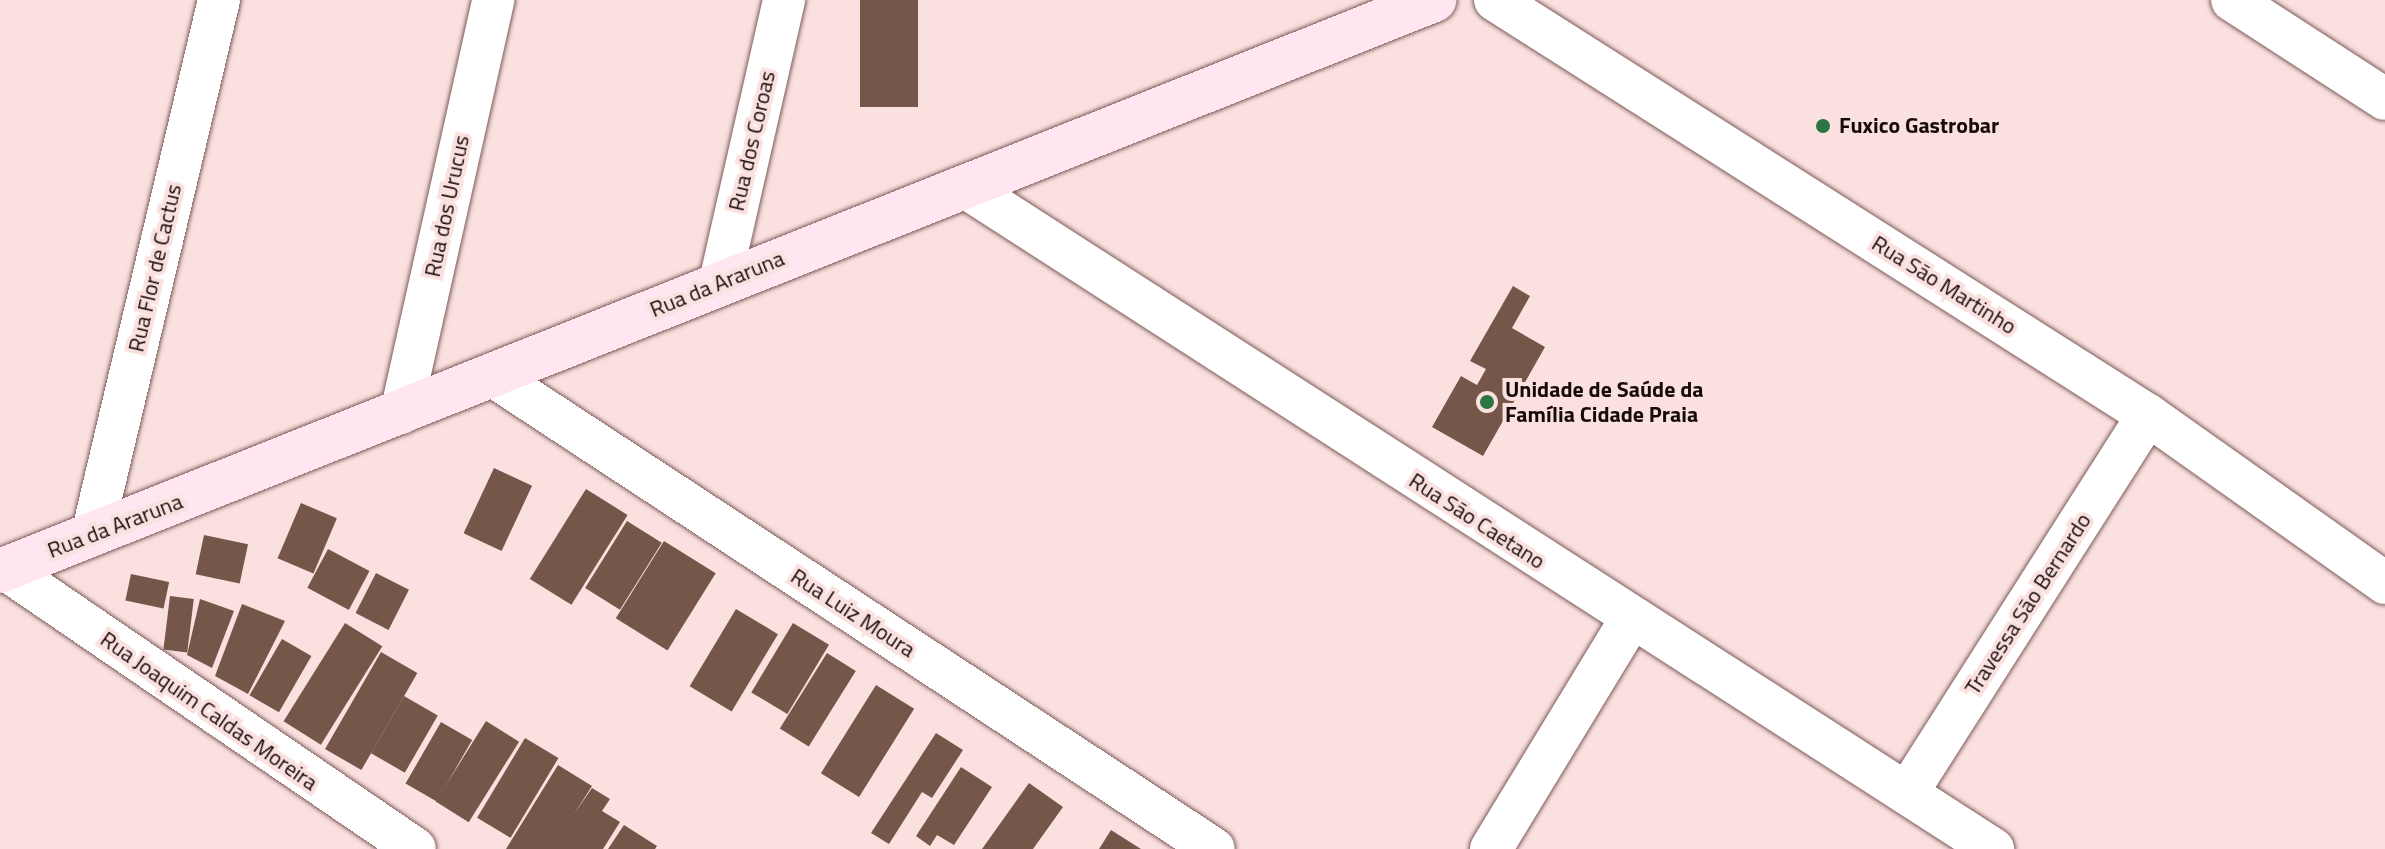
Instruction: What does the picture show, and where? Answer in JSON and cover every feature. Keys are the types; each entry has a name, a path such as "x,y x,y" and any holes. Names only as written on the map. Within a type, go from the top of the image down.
{"street":[{"name":"Rua Flor de Cactus","path":"92,535 219,0"},
{"name":"Rua dos Urucus","path":"401,413 493,0"},
{"name":"Rua dos Coroas","path":"720,282 784,0"},
{"name":"Rua da Araruna","path":"3,570 1434,0"},
{"name":"Rua São Martinho","path":"1495,0 2148,415 2385,583"},
{"path":"2232,0 2385,99"},
{"name":"Rua São Caetano","path":"965,187 1630,620 1993,849"},
{"name":"Rua Luiz Moura","path":"493,376 1189,842"},
{"name":"Travessa São Bernardo","path":"1907,793 2148,415"},
{"name":"Rua Joaquim Caldas Moreira","path":"3,570 415,849"},
{"path":"1491,849 1630,620"}],"building":[{"path":"860,0 918,0 918,107 860,107"},
{"path":"1513,286 1530,296 1512,328 1545,347 1483,456 1432,427 1461,376 1477,385 1486,369 1470,361"},
{"path":"494,468 532,486 502,551 464,533"},
{"path":"586,489 628,515 571,605 530,579"},
{"path":"301,503 337,518 313,573 278,558"},
{"path":"627,521 662,543 620,610 585,588"},
{"path":"204,535 248,544 240,583 196,574"},
{"path":"664,541 716,573 668,650 616,618"},
{"path":"328,549 369,571 349,610 307,588"},
{"path":"376,573 409,590 389,630 356,613"},
{"path":"131,574 169,582 164,609 125,600"},
{"path":"170,596 194,599 187,653 163,650"},
{"path":"200,599 234,611 212,668 187,655"},
{"path":"242,604 285,621 248,694 215,676"},
{"path":"736,609 778,634 732,711 690,686"},
{"path":"345,623 382,646 321,745 284,721"},
{"path":"793,623 829,645 787,714 751,692"},
{"path":"282,639 311,656 279,712 250,695"},
{"path":"381,652 417,673 361,770 325,749"},
{"path":"827,653 856,671 809,746 780,728"},
{"path":"876,685 914,709 859,797 821,773"},
{"path":"404,696 438,716 405,773 371,753"},
{"path":"486,721 519,742 469,822 436,802"},
{"path":"441,722 472,740 437,801 406,783"},
{"path":"936,733 963,750 932,798 922,792 889,844 871,833"},
{"path":"525,738 558,758 511,838 477,818"},
{"path":"558,765 592,786 574,814 592,788 610,799 602,811 620,822 603,849 506,849"},
{"path":"961,767 992,787 954,845 937,835 930,846 916,836"},
{"path":"1029,783 1063,807 1033,849 982,849"},
{"path":"624,825 657,846 655,849 608,849"},
{"path":"1111,830 1141,849 1099,849"}],"place":[{"name":"Fuxico Gastrobar","path":"1823,126"},
{"name":"Unidade de Saúde da Família Cidade Praia","path":"1487,402"}]}
